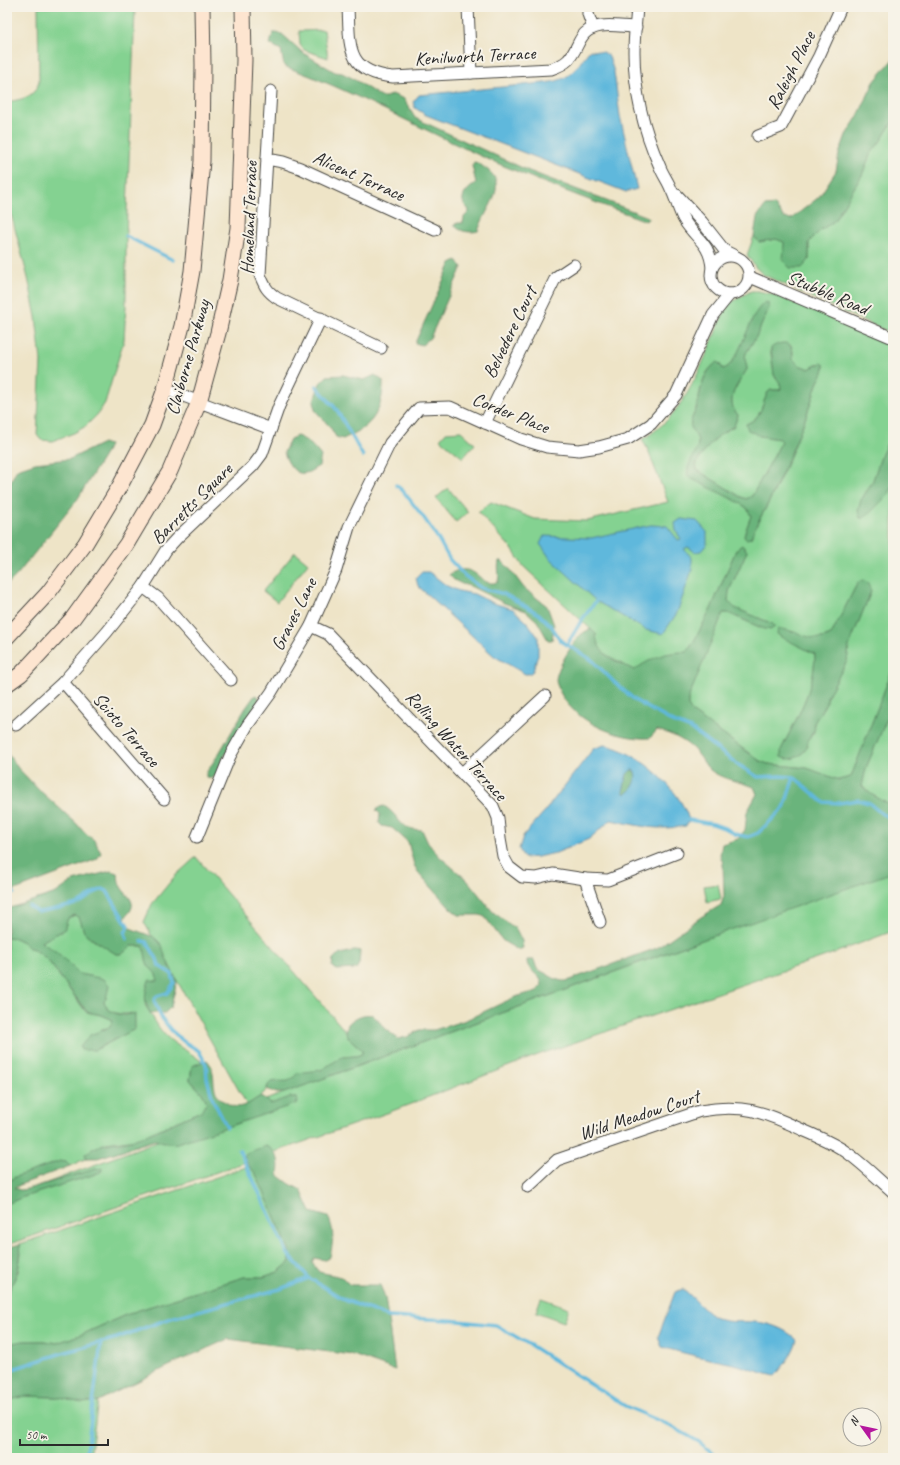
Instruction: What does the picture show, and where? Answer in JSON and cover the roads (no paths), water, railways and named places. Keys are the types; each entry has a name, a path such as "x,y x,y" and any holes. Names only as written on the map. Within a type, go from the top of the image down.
{"main road":[{"name":"Claiborne Parkway","path":"7,637 48,594 84,544 121,484 148,432 165,389 182,326 192,271 202,161 202,7"},
{"name":"Claiborne Parkway","path":"7,684 20,674 73,618 126,545 170,471 199,402 218,333 230,280 238,228 244,60 243,7"}],"street":[{"name":"Kenilworth Terrace","path":"348,7 350,46 353,56 358,63 366,68 383,76 393,77 551,69 560,66 568,60 578,40 584,33 593,28"},
{"path":"468,7 471,74"},
{"path":"588,7 588,14 593,28 602,26 636,27"},
{"path":"637,7 634,53 636,79 642,118 649,139 660,169 672,190 684,220 706,247 712,258 712,280 714,286 724,293 730,294 741,291 745,287 750,277 750,272 745,262 725,251 702,222 672,190"},
{"name":"Raleigh Place","path":"758,136 781,128 820,56 841,7"},
{"name":"Homeland Terrace","path":"271,90 260,276 268,292 277,298 381,348"},
{"name":"Alicent Terrace","path":"267,159 283,162 300,168 435,230"},
{"path":"712,268 715,263 724,256 735,256"},
{"name":"Belvedere Court","path":"485,423 556,277 574,265"},
{"name":"Stubble Road","path":"750,277 893,338"},
{"name":"Corder Place","path":"712,315 714,286"},
{"name":"Corder Place","path":"418,408 450,407 521,439 547,447 579,450 599,447 628,439 651,424 676,395 712,315 730,294"},
{"name":"Barretts Square","path":"16,725 63,682 107,632 143,587 166,550 253,466 262,454 279,406 321,318"},
{"path":"165,389 271,429"},
{"name":"Graves Lane","path":"197,837 230,756 247,726 271,693 310,626 336,570 349,526 390,443 418,408"},
{"path":"143,587 158,598 231,680"},
{"name":"Rolling Water Terrace","path":"310,626 328,634 493,806 498,818 503,856 509,867 522,876 536,878 553,874 585,879 608,880 677,853"},
{"name":"Scioto Terrace","path":"63,682 164,799"},
{"path":"462,773 545,696"},
{"path":"585,879 600,922"},
{"name":"Wild Meadow Court","path":"528,1187 557,1160 700,1110 731,1107 755,1110 772,1116 830,1142 848,1153 893,1192"}],"water":[{"path":"590,50 603,52 609,56 614,72 620,116 637,189 626,192 426,115 415,108 413,102 419,95 557,81 569,75"},
{"path":"681,519 697,521 707,532 707,544 701,551 695,552 688,547 684,549 692,558 692,570 677,613 663,634 646,630 596,601 550,558 540,544 544,536 591,538 651,525 667,526 678,540 681,539 676,531 675,523"},
{"path":"422,572 429,572 447,586 459,591 474,594 493,603 513,609 528,623 538,637 538,655 533,671 529,674 525,674 494,656 418,586 416,578"},
{"path":"604,745 617,748 643,762 656,772 677,795 689,820 686,826 657,828 611,820 589,839 556,853 524,858 519,849 523,836 545,811 593,749","holes":["631,770 634,770 636,777 633,787 625,794 623,791 627,774"]},
{"path":"683,1289 708,1313 718,1319 726,1321 758,1322 782,1329 793,1336 797,1340 791,1355 775,1376 734,1364 662,1347 658,1337 675,1292"}],"waterway":[{"path":"126,236 173,260"},
{"path":"316,386 337,410 363,456"},
{"path":"396,485 403,491 424,518 450,560 465,576 481,588 504,594 539,614 552,627 561,641 592,660 636,701 673,722 691,729 737,764 758,777 794,777 823,802 839,803 858,800 869,803 882,814 893,819"},
{"path":"567,645 581,621 596,601"},
{"path":"689,820 713,824 727,829 735,834 748,837 758,833 784,808 794,777"},
{"path":"7,887 14,893"},
{"path":"29,906 38,912 65,907 79,903 95,892 103,889 107,891 128,926 125,933 127,939"},
{"path":"142,941 147,942 157,959 159,966 172,974 174,983 167,993 157,996 154,1000 161,1017 171,1030 183,1041 199,1051 206,1064 207,1078 213,1100 227,1127"},
{"path":"239,1150 288,1254 309,1278"},
{"path":"7,1371 59,1354 117,1338 171,1318 280,1289 309,1278 345,1300 389,1317 449,1320 496,1325 625,1406 669,1425 699,1442 719,1458"},
{"path":"86,1458 101,1342"}]}
